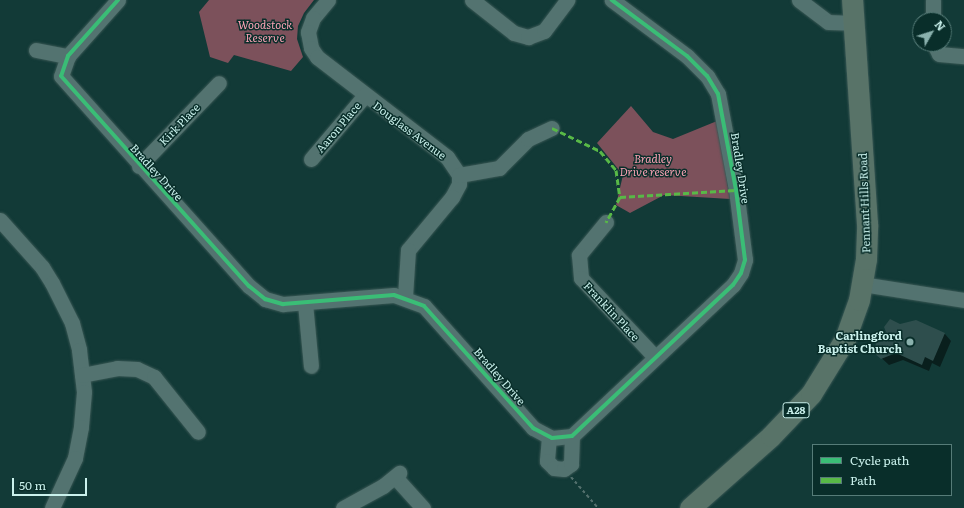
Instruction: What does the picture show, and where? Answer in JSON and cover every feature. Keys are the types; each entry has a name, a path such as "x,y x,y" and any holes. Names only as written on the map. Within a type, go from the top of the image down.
{"highway":[{"name":"Pennant Hills Road","path":"690,508 771,436 811,394 845,339 862,284 867,224 852,0"}],"street":[{"name":"Bradley Drive","path":"118,0 68,56 61,76 139,166 256,294 274,302 305,303 394,295 405,297 424,306 533,428 548,437"},
{"name":"Douglass Avenue","path":"328,0 310,25 308,37 311,48 317,58 447,157 459,175"},
{"path":"472,0 514,33 528,37 544,31 567,0"},
{"name":"Bradley Drive","path":"572,436 733,285 743,268 746,253 718,94 707,76 688,56 612,0"},
{"path":"799,0 828,22 853,23"},
{"path":"933,0 933,12"},
{"path":"36,50 68,56"},
{"path":"938,52 939,54 964,56"},
{"name":"Kirk Place","path":"139,166 219,83"},
{"name":"Aaron Place","path":"311,159 365,95"},
{"path":"405,297 408,250 452,197 459,184 459,175 499,168 528,139 552,128"},
{"path":"0,220 42,267 62,301 72,324 82,375 83,406 75,458 56,507"},
{"name":"Franklin Place","path":"606,222 579,255 581,278 655,357"},
{"path":"862,284 964,300"},
{"path":"305,303 311,366"},
{"path":"82,375 117,368 137,370 154,377 198,432"},
{"path":"572,436 571,464 564,469 554,468 547,461 548,437 572,436"},
{"path":"343,508 397,475 423,508"}],"path":[{"path":"564,469 598,508"}],"green space":[{"name":"Woodstock Reserve","path":"209,0 314,0 304,13 298,26 297,39 303,57 291,71 234,55 228,63 210,57 199,12"},
{"name":"Bradley Drive reserve","path":"631,106 653,132 673,139 717,121 730,199 664,195 630,213 616,205 623,175 597,143"}],"building":[{"name":"Carlingford Baptist Church","path":"890,319 900,324 916,320 945,333 933,361 925,357 922,365 896,353 881,359 874,353 876,343 882,341 879,335 886,332 884,327"}],"marked path":[{"path":"552,128 600,151 616,170 620,197 606,222"},
{"path":"620,197 736,190"}],"cycle path":[{"path":"118,0 68,56 61,76 249,286 265,299 283,304 394,295 424,306 533,428 552,438 572,436 733,285 741,273 745,260 736,190 718,94 707,76 687,56 612,0"}],"place":[{"name":"Carlingford Baptist Church","path":"910,342"}]}
